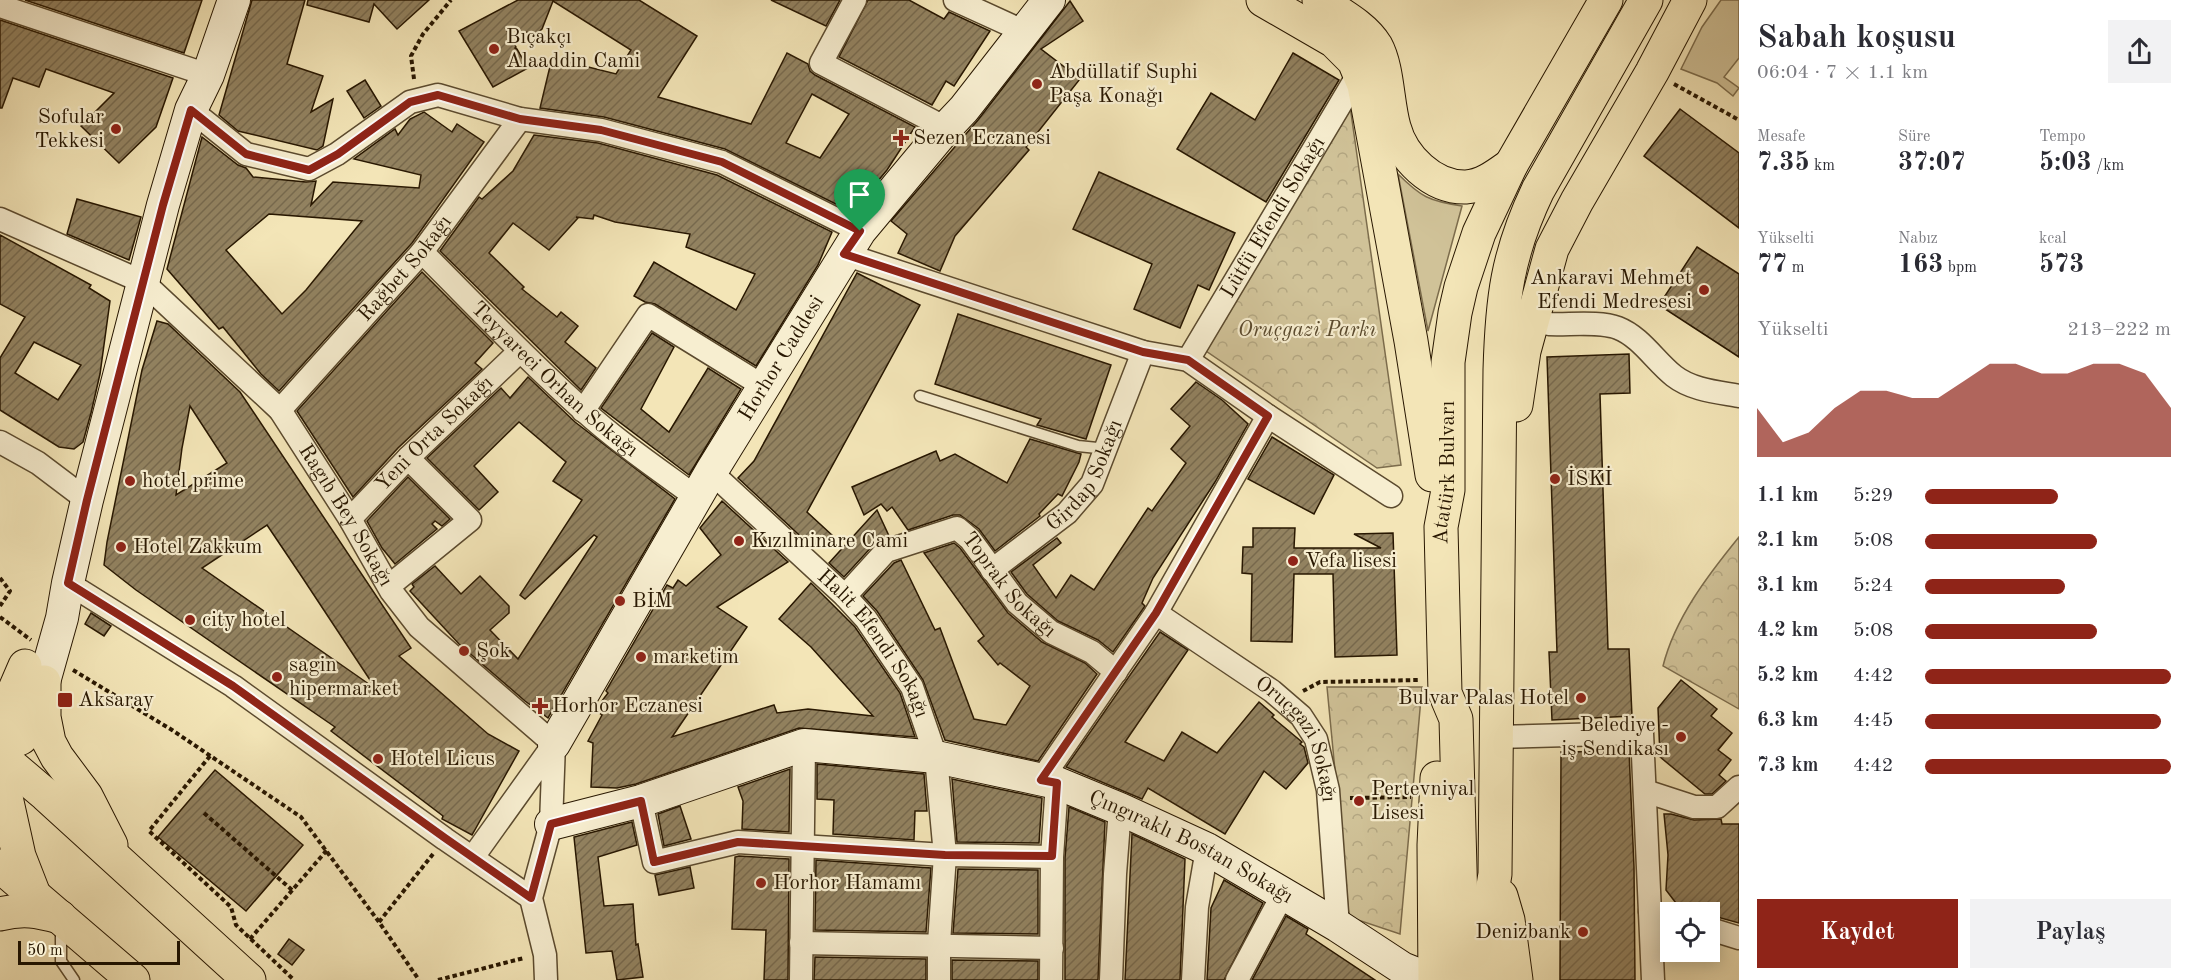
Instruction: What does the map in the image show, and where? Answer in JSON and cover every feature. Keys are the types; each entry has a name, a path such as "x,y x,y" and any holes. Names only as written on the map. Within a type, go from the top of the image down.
{"main road":[{"path":"1263,0 1334,41 1353,61 1364,85 1409,330 1441,527"},
{"path":"1319,0 1352,22 1376,47 1382,66 1393,125 1400,146 1422,172 1442,183 1466,187 1486,182 1511,165"},
{"name":"Atatürk Bulvarı","path":"1462,980 1456,719 1434,687 1441,527 1448,490 1448,362 1455,313 1479,232 1511,165 1606,0"},
{"path":"1487,980 1489,910 1495,873 1501,319 1505,286 1524,218 1646,0"},
{"path":"1499,483 1534,311 1552,249 1690,0"},
{"path":"0,724 35,668"},
{"path":"0,747 21,738 38,693 35,668"},
{"path":"35,668 50,742 57,757 86,796 122,865"},
{"path":"1433,980 1434,845 1439,711 1434,687"},
{"path":"0,756 249,980"},
{"path":"0,770 19,856 34,894"},
{"path":"0,866 133,980"},
{"path":"1495,873 1508,920 1516,980"},
{"path":"0,914 16,910 34,910 61,917"}],"street":[{"path":"35,668 62,618 87,500 163,205 191,110 207,75 234,0"},
{"path":"855,0 821,63 946,128"},
{"path":"955,0 1023,31"},
{"name":"Horhor Caddesi","path":"554,744 703,485 852,242 964,109 1049,0"},
{"path":"0,6 207,75"},
{"name":"Lütfü Efendi Sokağı","path":"1188,360 1359,73"},
{"path":"191,110 246,154 309,170 338,154 410,102 438,95 520,119 601,130 722,162 852,242 1143,352 1188,360 1268,416 1391,496"},
{"name":"Rağbet Sokağı","path":"280,410 422,252 520,119"},
{"name":"Ragıb Bey Sokağı","path":"0,219 143,282 280,410 350,519 389,586 419,627 554,744"},
{"name":"Teyyareci Orhan Sokağı","path":"422,252 520,351 583,411 621,443 703,485"},
{"path":"1534,311 1549,324 1604,325 1618,328 1652,354 1674,376 1695,388 1739,396"},
{"path":"583,411 648,315 763,386"},
{"name":"Yeni Orta Sokağı","path":"350,519 408,458 520,351"},
{"name":"Girdap Sokağı","path":"992,570 1068,513 1092,484 1143,352"},
{"path":"1051,980 1052,856 1049,782 1116,672 1156,613 1268,416"},
{"path":"0,442 38,463 87,500"},
{"path":"389,586 470,520 408,458"},
{"name":"Halit Efendi Sokağı","path":"703,485 845,596 866,619 912,687 936,758 945,855 939,980"},
{"name":"Toprak Sokağı","path":"845,596 886,551 957,528 970,539 1017,603 1051,632 1092,652 1116,672"},
{"path":"68,583 233,686 531,898"},
{"name":"Oruçgazi Sokağı","path":"1156,613 1272,691 1301,716 1316,740 1328,799 1338,926"},
{"path":"1496,737 1642,733 1645,791 1660,915 1653,980"},
{"path":"546,980 545,955 531,898 551,824 554,744"},
{"path":"472,857 554,744"},
{"path":"801,980 804,744"},
{"name":"Çıngıraklı Bostan Sokağı","path":"551,824 641,801 804,744 936,758 1049,782 1120,809 1208,849 1338,926 1402,968 1433,980"},
{"path":"1645,791 1694,807 1717,807 1739,787"},
{"path":"641,801 654,862 738,842 945,855 1052,856"},
{"path":"1111,980 1120,809"},
{"path":"1193,980 1197,907 1208,849"},
{"path":"1237,980 1283,894"},
{"path":"1720,932 1739,938"},
{"path":"801,943 1052,948"}],"lane":[{"path":"920,396 1078,446 1107,449"},
{"path":"61,917 61,961 74,980"}],"path":[{"path":"418,100 411,56 423,34 451,0"},
{"path":"1652,72 1739,120"},
{"path":"0,578 10,591 0,606"},
{"path":"0,617 35,668 210,756 301,817 380,922 419,980"},
{"path":"1320,682 1434,687"},
{"path":"210,756 149,831 231,907 236,925 294,980"},
{"path":"1328,799 1421,797"},
{"path":"204,813 292,890"},
{"path":"380,922 445,838"},
{"path":"250,939 327,850"},
{"path":"438,980 531,956 545,955"}],"green space":[{"path":"1721,0 1739,0 1739,58 1724,77 1739,88 1733,96 1717,83 1681,69 1702,27"},
{"name":"Oruçgazi Parkı","path":"1350,106 1401,465 1377,468 1206,351"},
{"path":"1398,174 1426,197 1462,206 1428,331"},
{"path":"1739,537 1739,709 1663,666 1668,648 1684,614 1704,582"},
{"path":"1327,687 1422,687 1400,934 1349,917"}],"building":[{"path":"25,0 202,0 184,53"},
{"path":"252,0 305,0 287,64 323,76 311,112 333,99 323,146 317,150 238,131 219,115"},
{"path":"308,0 429,0 397,29 374,4 369,22 307,5"},
{"path":"518,0 639,0 697,36 658,97 751,124 787,53 808,64 810,71 815,75 915,127 887,170 852,212 725,149 604,117 540,108 552,58 616,74 631,50 553,1 542,29 536,34 506,29 528,68 493,87 459,31","holes":["812,94 849,114 820,158 786,143"]},
{"path":"771,0 840,0 826,26"},
{"path":"868,0 909,0 944,19 949,12 990,31 954,86 946,81 932,105 839,57"},
{"path":"1070,1 1083,21 1041,49 1080,79 1026,147 1029,150 955,236 940,271 898,253 907,234 891,221 978,120"},
{"path":"0,20 173,78 156,127 119,163 81,126 114,93 46,69 39,87 13,78 2,108 0,108"},
{"path":"1293,53 1339,80 1266,202 1177,149 1211,93 1255,120"},
{"path":"365,80 381,106 364,118 347,91"},
{"path":"1680,109 1739,153 1739,228 1644,156"},
{"path":"424,112 452,132 457,124 484,142 412,243 279,391 261,374 223,327 219,329 167,269 202,137 238,165 246,168 253,177 316,181 311,205 333,182 419,188 421,175 354,159 395,129 398,135 410,119","holes":["269,214 362,221 306,290 282,314 226,250"]},
{"path":"534,135 598,143 717,175 832,232 818,265 756,366 655,304 634,296 654,262 736,310 755,274 686,247 690,234 615,222 594,215 593,219 576,217 578,218 549,250 513,223 489,253 524,287 522,289 557,317 561,312 578,326 565,342 596,368 581,390 440,251 479,197 482,199 513,171"},
{"path":"1099,172 1235,233 1209,290 1198,285 1180,328 1134,309 1152,264 1073,229"},
{"path":"77,199 141,217 129,260 67,234"},
{"path":"0,235 91,285 89,288 110,301 100,374 91,413 83,442 74,449 59,447 0,410 0,358 25,317 0,304","holes":["34,342 81,365 58,400 15,373"]},
{"name":"Ankaravi Mehmet Efendi Medresesi","path":"1697,247 1739,274 1739,357 1659,305"},
{"path":"422,272 493,343 475,363 482,369 398,448 353,497 297,411"},
{"path":"857,273 920,305 807,512 832,535 812,547 738,478 754,461"},
{"path":"958,314 1111,365 1086,439 1037,425 1041,419 935,384"},
{"path":"157,321 168,324 240,392 411,648 399,656 488,734 519,751 472,835 442,819 443,816 331,731 335,727 136,590 104,565 142,370","holes":["190,406 227,463 176,495 182,448","267,525 302,577 376,689 202,568"]},
{"path":"652,333 674,347 641,409 669,432 708,368 741,389 689,475 601,408"},
{"path":"1629,354 1630,393 1600,394 1608,649 1629,649 1632,716 1552,720 1549,652 1557,652 1547,357"},
{"path":"528,377 575,422 675,499 548,718 459,644 410,591 414,587 412,584 435,566 461,594 480,576 509,606 509,613 490,630 518,659 597,537 594,535 525,599 520,595 582,500 553,481 566,462 519,422 474,466 498,492 479,510 427,458 501,388 510,398"},
{"path":"1196,382 1222,400 1248,424 1215,482 1153,578 1142,603 1145,606 1113,652 1098,640 1058,621 1027,594 1011,572 1057,538 1061,543 1033,565 1056,598 1071,575 1094,590 1148,508 1152,511 1186,463 1171,449 1190,426 1171,409"},
{"path":"1272,437 1334,475 1314,514 1248,479"},
{"path":"1030,439 1081,454 1079,462 1062,496 1058,494 1039,514 1040,516 995,551 979,529 960,515 953,515 908,530 892,507 887,511 881,504 864,515 852,487 936,451 940,461 955,454 1007,483"},
{"path":"408,477 450,519 442,526 435,521 432,524 437,529 395,564 382,548 367,521"},
{"path":"722,501 788,562 717,607 747,627 672,737 774,705 777,713 808,709 873,716 811,647 779,619 811,583 855,627 900,693 915,737 799,728 636,784 617,788 591,787 593,743 588,741 602,715 595,710 608,693 606,691 667,585 673,588 678,580 686,586 721,555 700,528"},
{"path":"877,510 889,536 876,542 844,577 829,563"},
{"path":"1253,528 1295,528 1294,548 1381,548 1354,534 1393,533 1397,655 1335,657 1333,574 1294,574 1292,642 1251,641 1252,574 1242,573 1243,547 1253,547"},
{"path":"954,543 1008,613 1042,642 1085,663 1097,674 1038,761 945,740 923,680 877,611 863,596 894,563 901,560 935,630 940,628 974,719 1006,725 1030,686 1000,663 998,665 978,641 984,636 924,553"},
{"path":"91,613 111,626 104,636 85,624"},
{"path":"1160,632 1188,650 1125,742 1164,761 1182,732 1217,753 1259,702 1274,715 1272,717 1302,742 1300,744 1304,747 1308,763 1286,789 1264,771 1225,834 1148,788 1142,799 1066,767"},
{"path":"1681,680 1717,709 1711,716 1732,733 1718,750 1731,760 1719,775 1726,781 1712,794 1705,794 1660,757 1658,708"},
{"path":"1629,751 1634,867 1635,980 1560,980 1561,752"},
{"path":"817,764 924,774 927,811 915,811 914,840 833,834 834,800 817,799"},
{"path":"790,769 789,832 742,829 743,801 738,787"},
{"path":"215,770 303,845 246,911 158,837"},
{"path":"952,779 1042,798 1039,843 957,842"},
{"path":"680,806 691,839 664,846 658,814"},
{"path":"1069,807 1105,822 1098,980 1065,980 1065,858"},
{"path":"1664,814 1694,820 1721,819 1722,824 1739,824 1739,923 1720,918 1720,902 1675,902 1666,890 1668,855"},
{"path":"632,822 637,845 598,857 604,906 633,904 636,945 638,944 643,977 617,980 612,951 586,953 574,837"},
{"path":"1132,834 1185,859 1180,980 1125,980"},
{"name":"Horhor Hamamı","path":"735,857 789,859 788,980 764,980 766,930 732,929"},
{"path":"816,860 931,868 926,932 815,930"},
{"path":"690,867 694,888 659,895 655,875"},
{"path":"958,869 1038,870 1038,934 953,933"},
{"path":"1224,880 1263,903 1224,980 1207,980 1211,908"},
{"path":"1286,916 1308,929 1306,934 1375,980 1252,980"},
{"path":"289,939 304,950 292,965 278,954"},
{"path":"815,957 926,959 926,980 814,980"},
{"path":"952,960 1038,961 1038,980 952,980"}],"place":[{"name":"Bıçakçı Alaaddin Cami","path":"494,49"},
{"name":"Abdüllatif Suphi Paşa Konağı","path":"1037,84"},
{"name":"Sofular Tekkesi","path":"116,129"},
{"name":"Sezen Eczanesi","path":"901,138"},
{"name":"Ankaravi Mehmet Efendi Medresesi","path":"1704,290"},
{"name":"İSKİ","path":"1555,479"},
{"name":"hotel prime","path":"130,481"},
{"name":"Kızılminare Cami","path":"739,541"},
{"name":"Hotel Zakkum","path":"121,547"},
{"name":"Vefa lisesi","path":"1293,561"},
{"name":"BİM","path":"620,601"},
{"name":"city hotel","path":"190,620"},
{"name":"Şok","path":"464,651"},
{"name":"marketim","path":"641,657"},
{"name":"sagin hipermarket","path":"277,677"},
{"name":"Bulvar Palas Hotel","path":"1581,698"},
{"name":"Aksaray","path":"65,700"},
{"name":"Horhor Eczanesi","path":"540,706"},
{"name":"Belediye - iş Sendikası","path":"1681,737"},
{"name":"Hotel Licus","path":"378,759"},
{"name":"Pertevniyal Lisesi","path":"1359,801"},
{"name":"Horhor Hamamı","path":"761,883"},
{"name":"Denizbank","path":"1583,932"}],"route":[{"path":"438,95 520,119 601,130 722,162 860,231 844,254 1143,352 1188,360 1268,416 1156,613 1041,780 1057,783 1052,856 945,855 738,842 654,862 641,801 551,824 531,898 233,686 68,583 87,500 163,205 191,110 246,154 309,170 338,154 410,102 438,95"}]}
